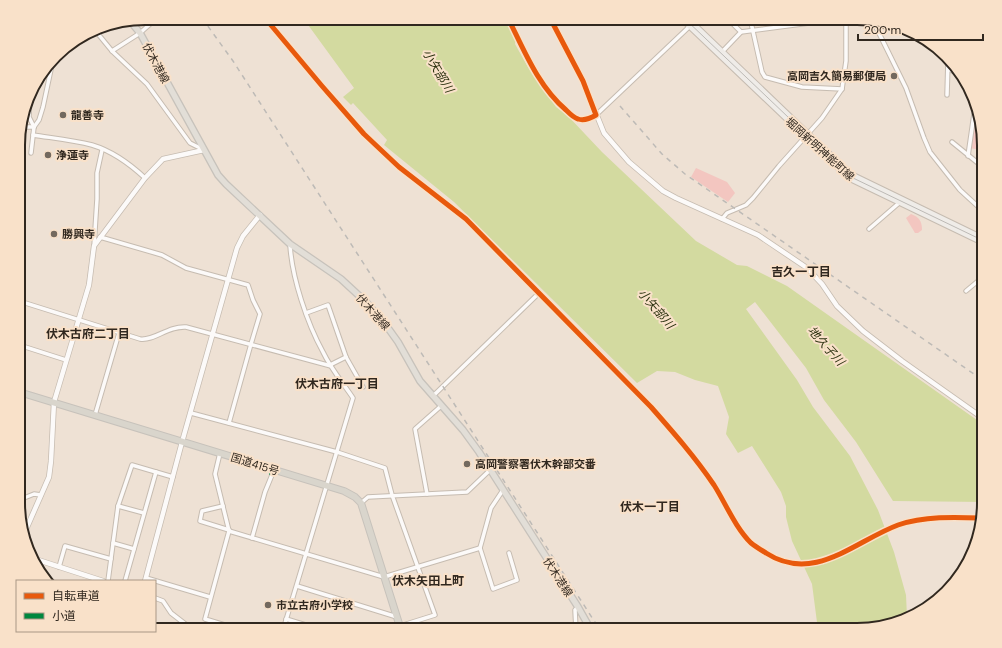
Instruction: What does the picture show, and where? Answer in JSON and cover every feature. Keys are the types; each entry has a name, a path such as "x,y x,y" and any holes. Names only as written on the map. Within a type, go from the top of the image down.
{"highway":[{"name":"国道415号","path":"25,394 344,491 355,497 360,503"},
{"path":"360,503 399,623"}],"main road":[{"name":"堀岡新明神能町線","path":"695,25 721,53 849,178 977,240"},
{"name":"伏木港線","path":"134,26 140,33 218,175 290,244 341,279 367,303 388,328 398,342 420,381 466,434 587,623"},
{"name":"堀岡新明神能町線","path":"807,136 857,178 977,236"}],"street":[{"path":"112,51 140,33 149,25"},
{"path":"271,25 364,134 398,167 466,219 538,294 651,407 672,430 704,472 720,494 740,531 753,544 774,558 788,563 804,564 821,562 834,557 897,525 917,519 976,518"},
{"path":"511,25 530,64 556,102 578,119 587,119 596,115 687,25"},
{"path":"554,25 583,81 604,132 629,162 649,180 676,198 758,235 806,268 822,284 837,306 863,331 902,362 977,414"},
{"path":"734,25 741,32"},
{"path":"752,25 762,72 765,77 802,87 842,89"},
{"path":"721,53 741,32 789,25"},
{"path":"722,220 726,213 746,205 780,164 822,118 842,89 846,61 846,25"},
{"path":"876,26 906,88 930,152 960,190 977,206"},
{"path":"98,34 112,51 147,84 190,143 204,150"},
{"path":"947,95 948,69"},
{"path":"31,153 34,127 39,120 43,107 51,71"},
{"path":"29,113 29,117 34,127"},
{"path":"968,156 974,117"},
{"path":"26,127 34,127"},
{"path":"33,135 91,145 132,166 145,178"},
{"path":"952,142 977,163"},
{"path":"27,526 49,477 54,402 89,285 94,246 97,173 102,150"},
{"path":"94,246 145,178 163,159 204,150"},
{"path":"869,229 899,203"},
{"path":"146,579 182,442 237,248 243,236 260,215"},
{"path":"100,237 162,254 186,268 248,285 260,314 230,424"},
{"path":"285,623 354,398 322,352 306,313 291,261 290,244"},
{"path":"966,291 977,282"},
{"path":"433,396 538,294"},
{"path":"25,303 119,333 147,340 179,326 214,333 331,366 346,357"},
{"path":"306,313 328,305 346,357 363,387"},
{"path":"94,415 119,333"},
{"path":"25,347 66,360"},
{"path":"427,494 415,430 441,406"},
{"path":"191,413 337,452 385,468 392,495 434,615 413,623"},
{"path":"218,623 205,619 229,530 215,474 220,453"},
{"path":"108,580 118,506 132,465 173,477"},
{"path":"252,538 265,492 274,470"},
{"path":"360,503 368,497 467,492 490,470"},
{"path":"125,580 156,472"},
{"path":"503,490 491,508 480,548 493,588 517,580 510,553"},
{"path":"25,498 34,494 42,495"},
{"path":"118,506 144,513"},
{"path":"223,506 202,512 200,521 384,577 480,548"},
{"path":"113,543 134,549"},
{"path":"59,567 65,546 111,559"},
{"path":"40,561 100,580"},
{"path":"156,582 210,597"},
{"path":"297,586 397,617"},
{"path":"156,598 163,601 172,613 184,623"},
{"path":"576,623 575,610 578,607"},
{"path":"286,619 299,623"}],"shaded area":[{"path":"973,113 977,137 977,149 968,148"},
{"path":"696,168 727,182 735,193 728,202 691,177"},
{"path":"911,214 916,216 921,222 922,230 918,233 915,233 906,218"}],"water":[{"path":"308,25 508,25 516,40 515,44 529,69 556,107 568,116 602,152 696,241 737,265 747,266 787,286 977,420 977,502 893,501 856,442 824,400 806,368 755,302 746,309 797,380 813,407 850,456 878,510 894,552 906,595 907,612 888,619 865,623 817,623 812,584 792,541 786,517 786,506 781,492 752,446 738,453 726,434 729,417 718,386 695,380 675,372 657,371 637,383 454,202 384,145 387,140 353,103 351,105 343,97 354,88"}],"tram line":[{"path":"691,25 851,177 977,238"}],"railway":[{"path":"207,25 233,61 595,623"},
{"path":"620,106 662,154 685,174 977,376"}],"marked path":[{"path":"271,475 274,464"}],"cycle path":[{"path":"271,25 364,134 399,167 466,219 651,407 676,435 714,485 740,530 755,546 784,561 801,564 818,562 834,557 882,532 908,522 939,518 976,518"},
{"path":"511,25 532,67 547,90 575,118 583,120 590,118 596,115 583,81 554,25"}],"place":[{"name":"高岡吉久簡易郵便局","path":"894,76"},
{"name":"龍善寺","path":"63,115"},
{"name":"浄蓮寺","path":"48,155"},
{"name":"勝興寺","path":"54,234"},
{"name":"高岡警察署伏木幹部交番","path":"467,464"},
{"name":"市立古府小学校","path":"268,605"}],"district":[{"name":"吉久一丁目","path":"801,272"},
{"name":"伏木古府二丁目","path":"88,334"},
{"name":"伏木古府一丁目","path":"337,384"},
{"name":"伏木一丁目","path":"650,507"},
{"name":"伏木矢田上町","path":"428,581"}],"water label":[{"name":"小矢部川","path":"438,71"},
{"name":"小矢部川","path":"656,309"},
{"name":"地久子川","path":"826,346"}]}
